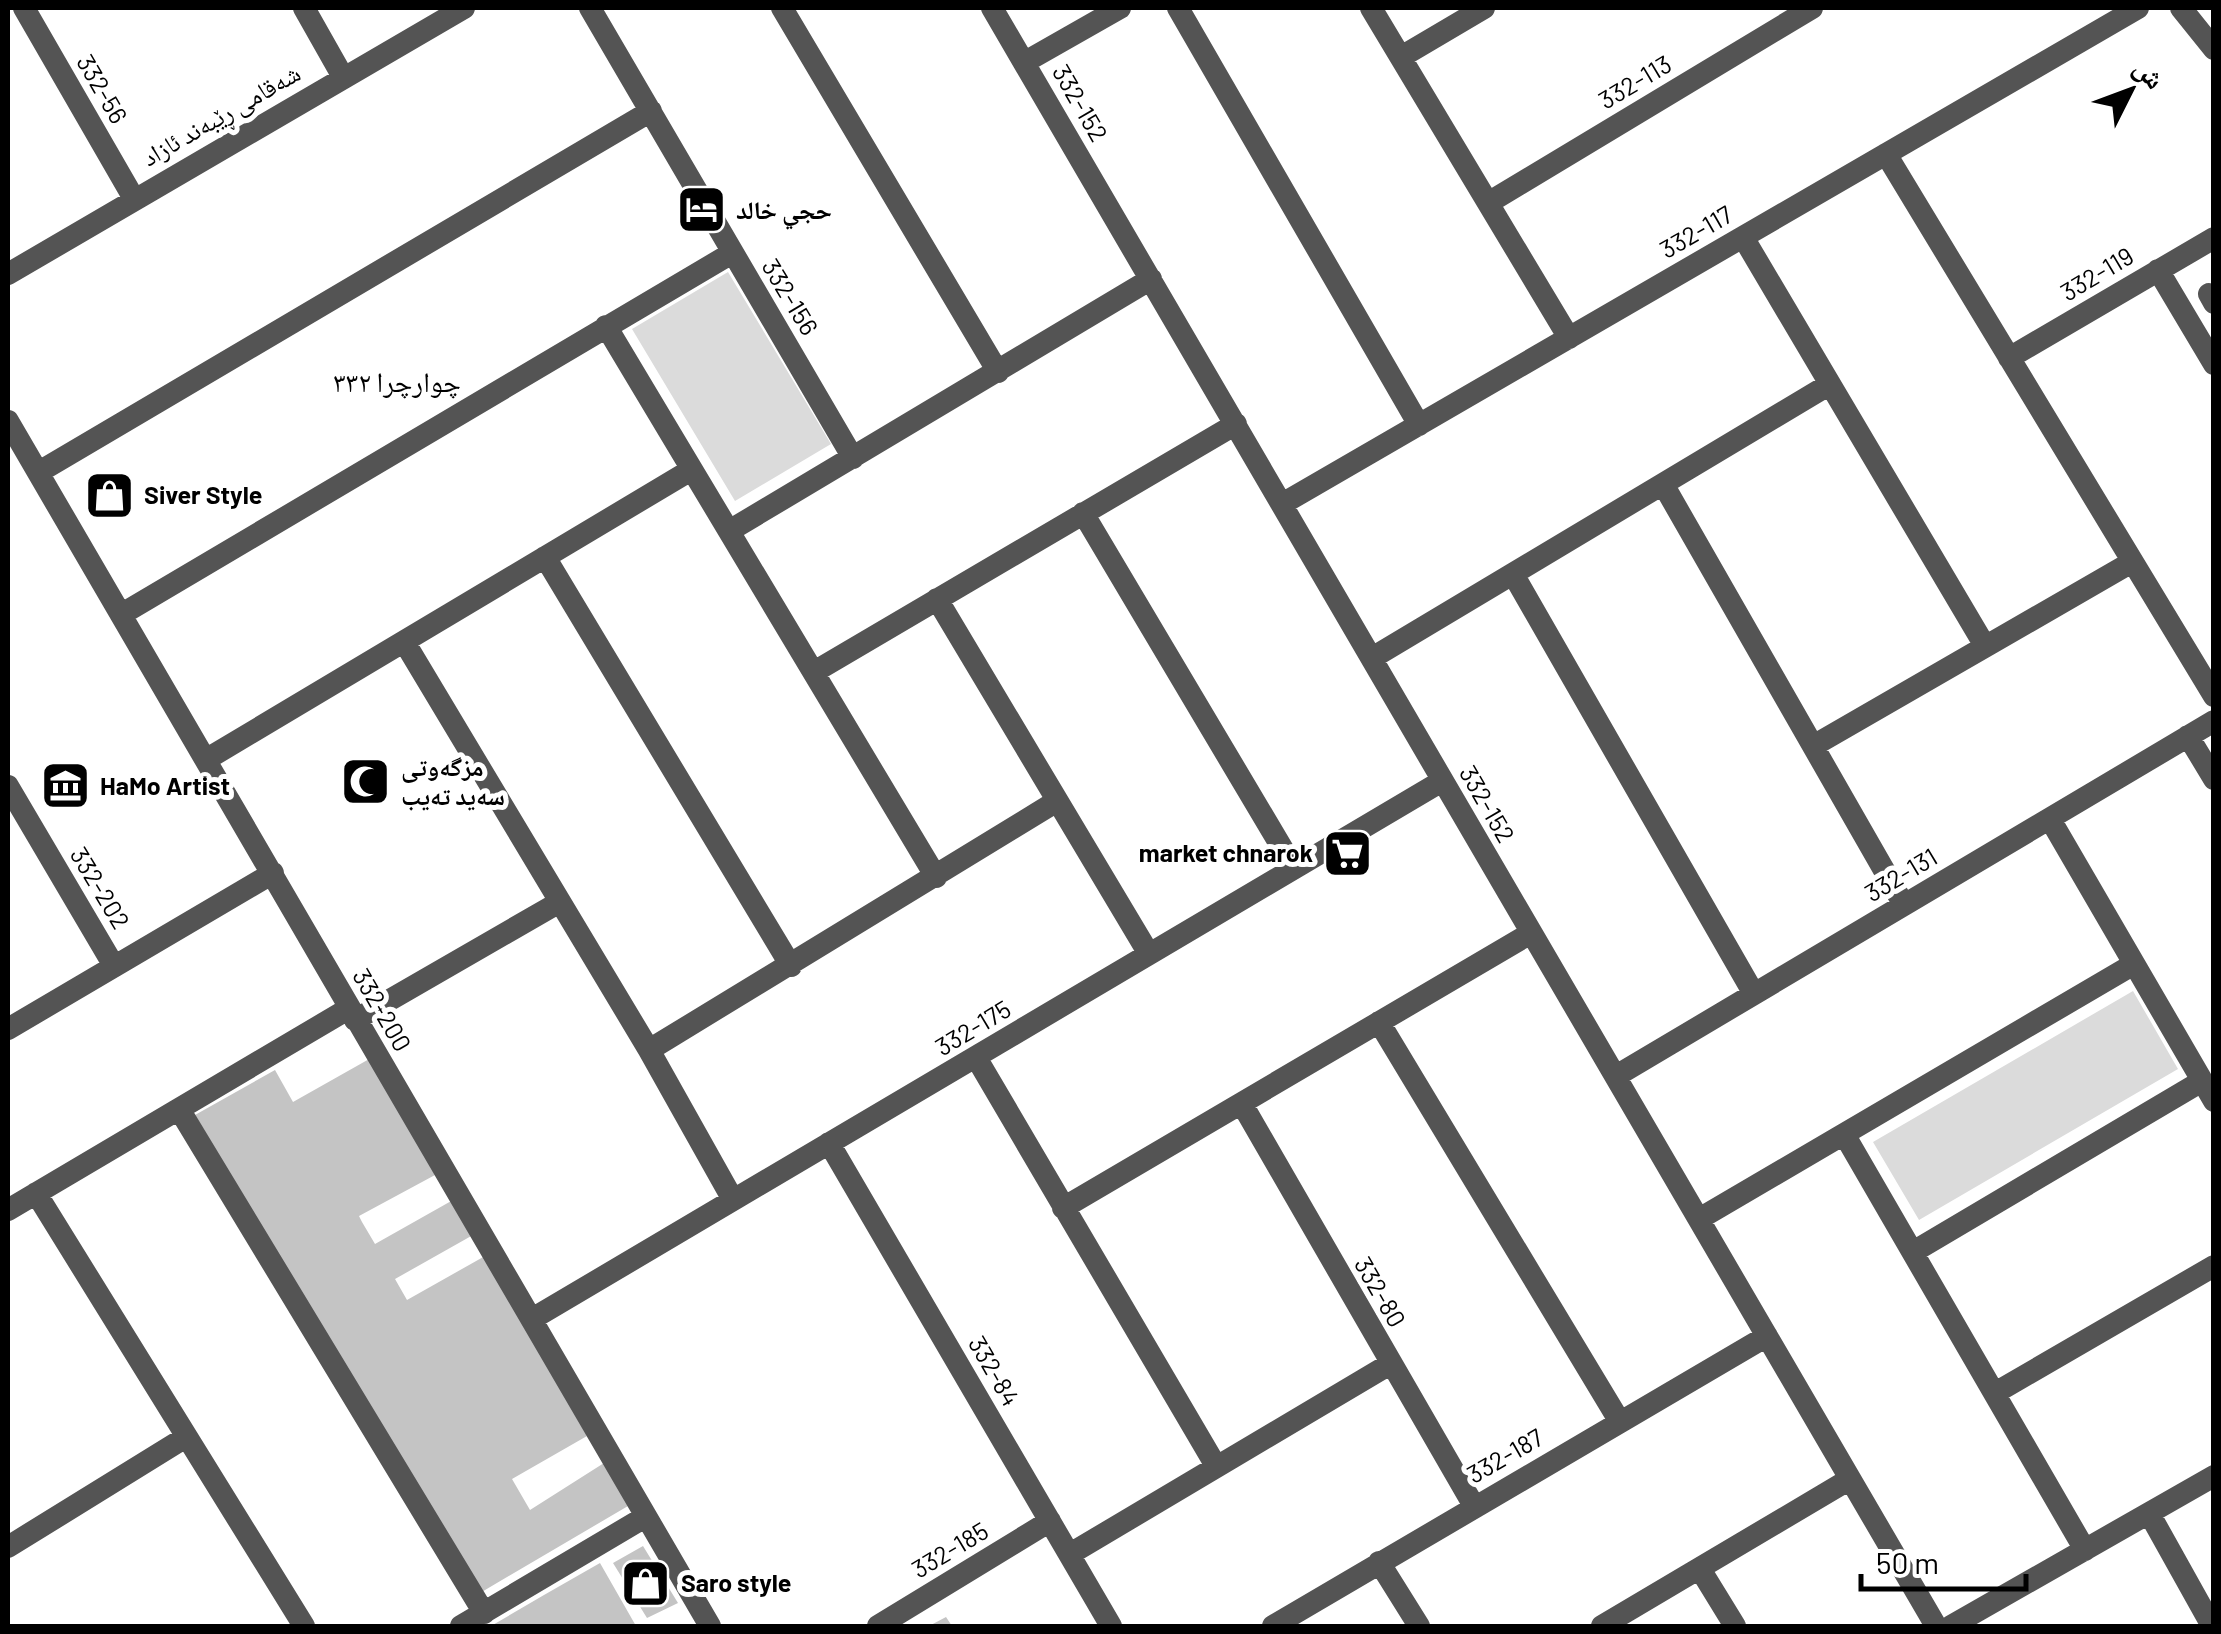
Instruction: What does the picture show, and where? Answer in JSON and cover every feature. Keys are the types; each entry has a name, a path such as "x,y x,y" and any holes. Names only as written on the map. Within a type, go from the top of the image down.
{"street":[{"name":"332-56","path":"24,8 133,198"},
{"path":"304,8 343,77"},
{"name":"شەقامی ڕێبەند ئازاد","path":"8,274 464,8"},
{"name":"332-156","path":"590,8 853,458"},
{"path":"782,8 998,372"},
{"name":"332-152","path":"992,8 1936,1626"},
{"path":"1024,62 1120,8"},
{"path":"1178,8 1419,425"},
{"path":"1371,8 1569,338"},
{"path":"1401,57 1484,8"},
{"name":"332-113","path":"1488,203 1812,8"},
{"name":"332-117","path":"1282,504 2138,8"},
{"path":"2181,8 2213,46"},
{"path":"38,472 651,111"},
{"path":"1886,154 2214,696"},
{"path":"1743,237 1986,646"},
{"name":"332-119","path":"2009,358 2214,238"},
{"path":"122,614 732,253"},
{"path":"2158,270 2214,364"},
{"path":"729,530 1151,280"},
{"path":"606,326 936,877"},
{"path":"1372,658 1830,384"},
{"name":"332-200","path":"8,421 710,1626"},
{"path":"814,672 1236,424"},
{"path":"207,760 691,470"},
{"path":"1663,484 1904,905"},
{"path":"1083,513 1294,868"},
{"path":"545,557 791,966"},
{"path":"1812,746 2132,562"},
{"path":"1513,574 1754,994"},
{"path":"937,598 1149,954"},
{"path":"405,642 649,1050 732,1198"},
{"name":"332-131","path":"1616,1076 2214,722"},
{"path":"2188,736 2214,778"},
{"name":"332-175","path":"532,1319 1442,781"},
{"name":"332-202","path":"8,786 114,966"},
{"path":"649,1050 1057,802"},
{"path":"1913,1252 2208,1091 2050,819"},
{"path":"8,1029 273,873"},
{"path":"8,1210 179,1109 558,903"},
{"path":"1064,1208 1531,933"},
{"path":"1699,1219 2134,964"},
{"path":"1379,1022 1620,1422"},
{"path":"977,1059 1216,1466"},
{"name":"332-80","path":"1242,1104 1474,1506"},
{"path":"179,1109 484,1613"},
{"path":"1844,1134 2085,1550"},
{"name":"332-84","path":"829,1143 1111,1626"},
{"path":"36,1193 304,1626"},
{"path":"1995,1392 2214,1266"},
{"name":"332-187","path":"1272,1626 1768,1336"},
{"path":"1070,1554 1390,1364"},
{"path":"8,1548 186,1437"},
{"path":"1951,1626 2214,1476"},
{"path":"1602,1626 1850,1478"},
{"path":"2149,1513 2212,1626"},
{"path":"461,1626 645,1517"},
{"name":"332-185","path":"878,1626 1050,1522"},
{"path":"1379,1562 1419,1626"},
{"path":"1700,1569 1735,1626"}],"shaded area":[{"path":"728,272 831,444 735,501 632,329"},
{"path":"2133,991 2178,1069 1919,1220 1873,1142"}],"building":[{"path":"371,1058 435,1175 359,1216 362,1222 375,1244 453,1200 473,1235 395,1279 407,1300 485,1256 587,1436 512,1479 530,1510 604,1463 628,1506 480,1593 195,1115 275,1070 293,1102"},
{"name":"Saro style","path":"643,1546 678,1603 647,1618 613,1563"},
{"path":"600,1563 636,1626 491,1626 544,1595"},
{"path":"946,1617 952,1626 929,1626"}],"place":[{"name":"حجي خالد","path":"701,210"},
{"name":"Siver Style","path":"109,495"},
{"name":"مزگەوتی سەید تەیب","path":"366,781"},
{"name":"HaMo Artist","path":"65,786"},
{"name":"market chnarok","path":"1348,853"},
{"name":"Saro style","path":"646,1583"}],"district":[{"name":"چوارچرا ٣٣٢","path":"397,382"}]}
